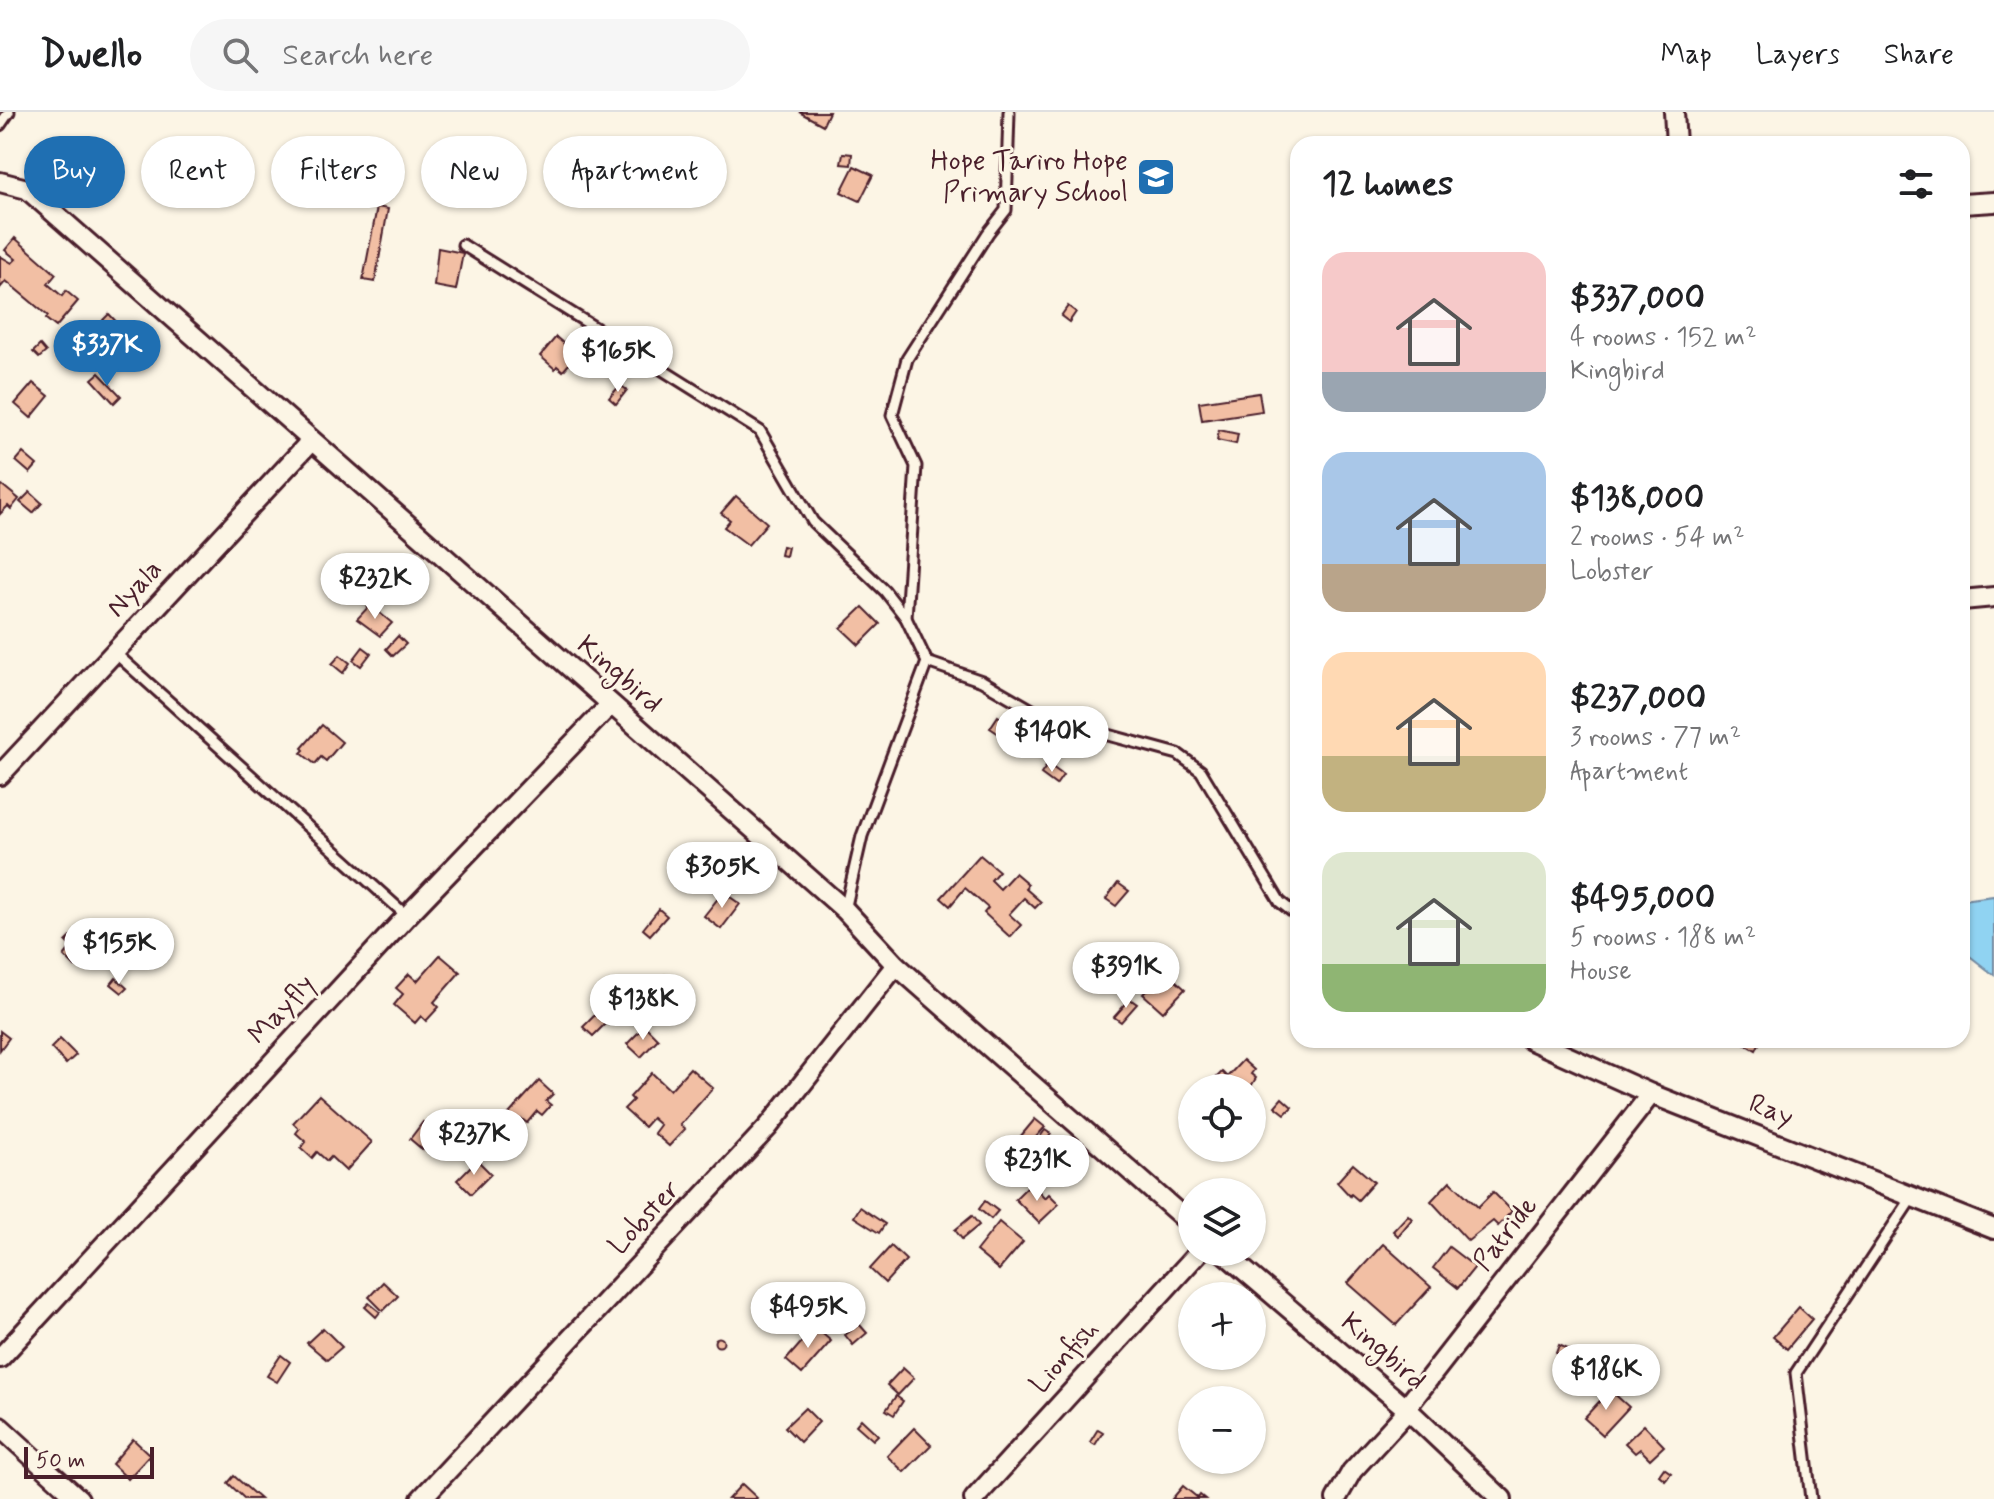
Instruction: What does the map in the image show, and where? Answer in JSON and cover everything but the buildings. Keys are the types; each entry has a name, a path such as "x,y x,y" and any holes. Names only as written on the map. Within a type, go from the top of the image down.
{"street":[{"path":"1674,112 1676,136"},
{"name":"Kingbird","path":"0,182 27,189 845,910 896,965 1178,1213"},
{"path":"1970,204 1994,202"},
{"name":"Nyala","path":"0,775 311,441"},
{"path":"1970,599 1994,597"},
{"name":"Mayfly","path":"0,1358 407,916 610,705"},
{"name":"Lobster","path":"421,1499 768,1127 896,965"},
{"name":"Ray","path":"1549,1048 1651,1094 1994,1229"},
{"name":"Patride","path":"1336,1499 1352,1471 1407,1409 1651,1094"},
{"name":"Lionfish","path":"974,1499 1186,1266"},
{"name":"Kingbird","path":"1239,1266 1407,1409 1502,1499"},
{"path":"0,1427 79,1499"},
{"path":"1352,1471 1354,1499"}],"lane":[{"path":"0,125 9,112"},
{"path":"906,618 916,466 892,415 907,359 1006,210 1009,112"},
{"path":"463,245 760,431 813,522 885,591 906,618 927,662 982,681 1046,718 1178,754 1201,771 1280,902 1290,910"},
{"path":"114,652 407,916"},
{"path":"845,910 862,836 927,662"},
{"path":"1811,1499 1796,1373 1913,1196"}],"water":[{"path":"1994,896 1994,975 1970,956 1970,899"}],"place":[{"name":"Hope Tariro Hope Primary School","path":"1156,177"}]}
